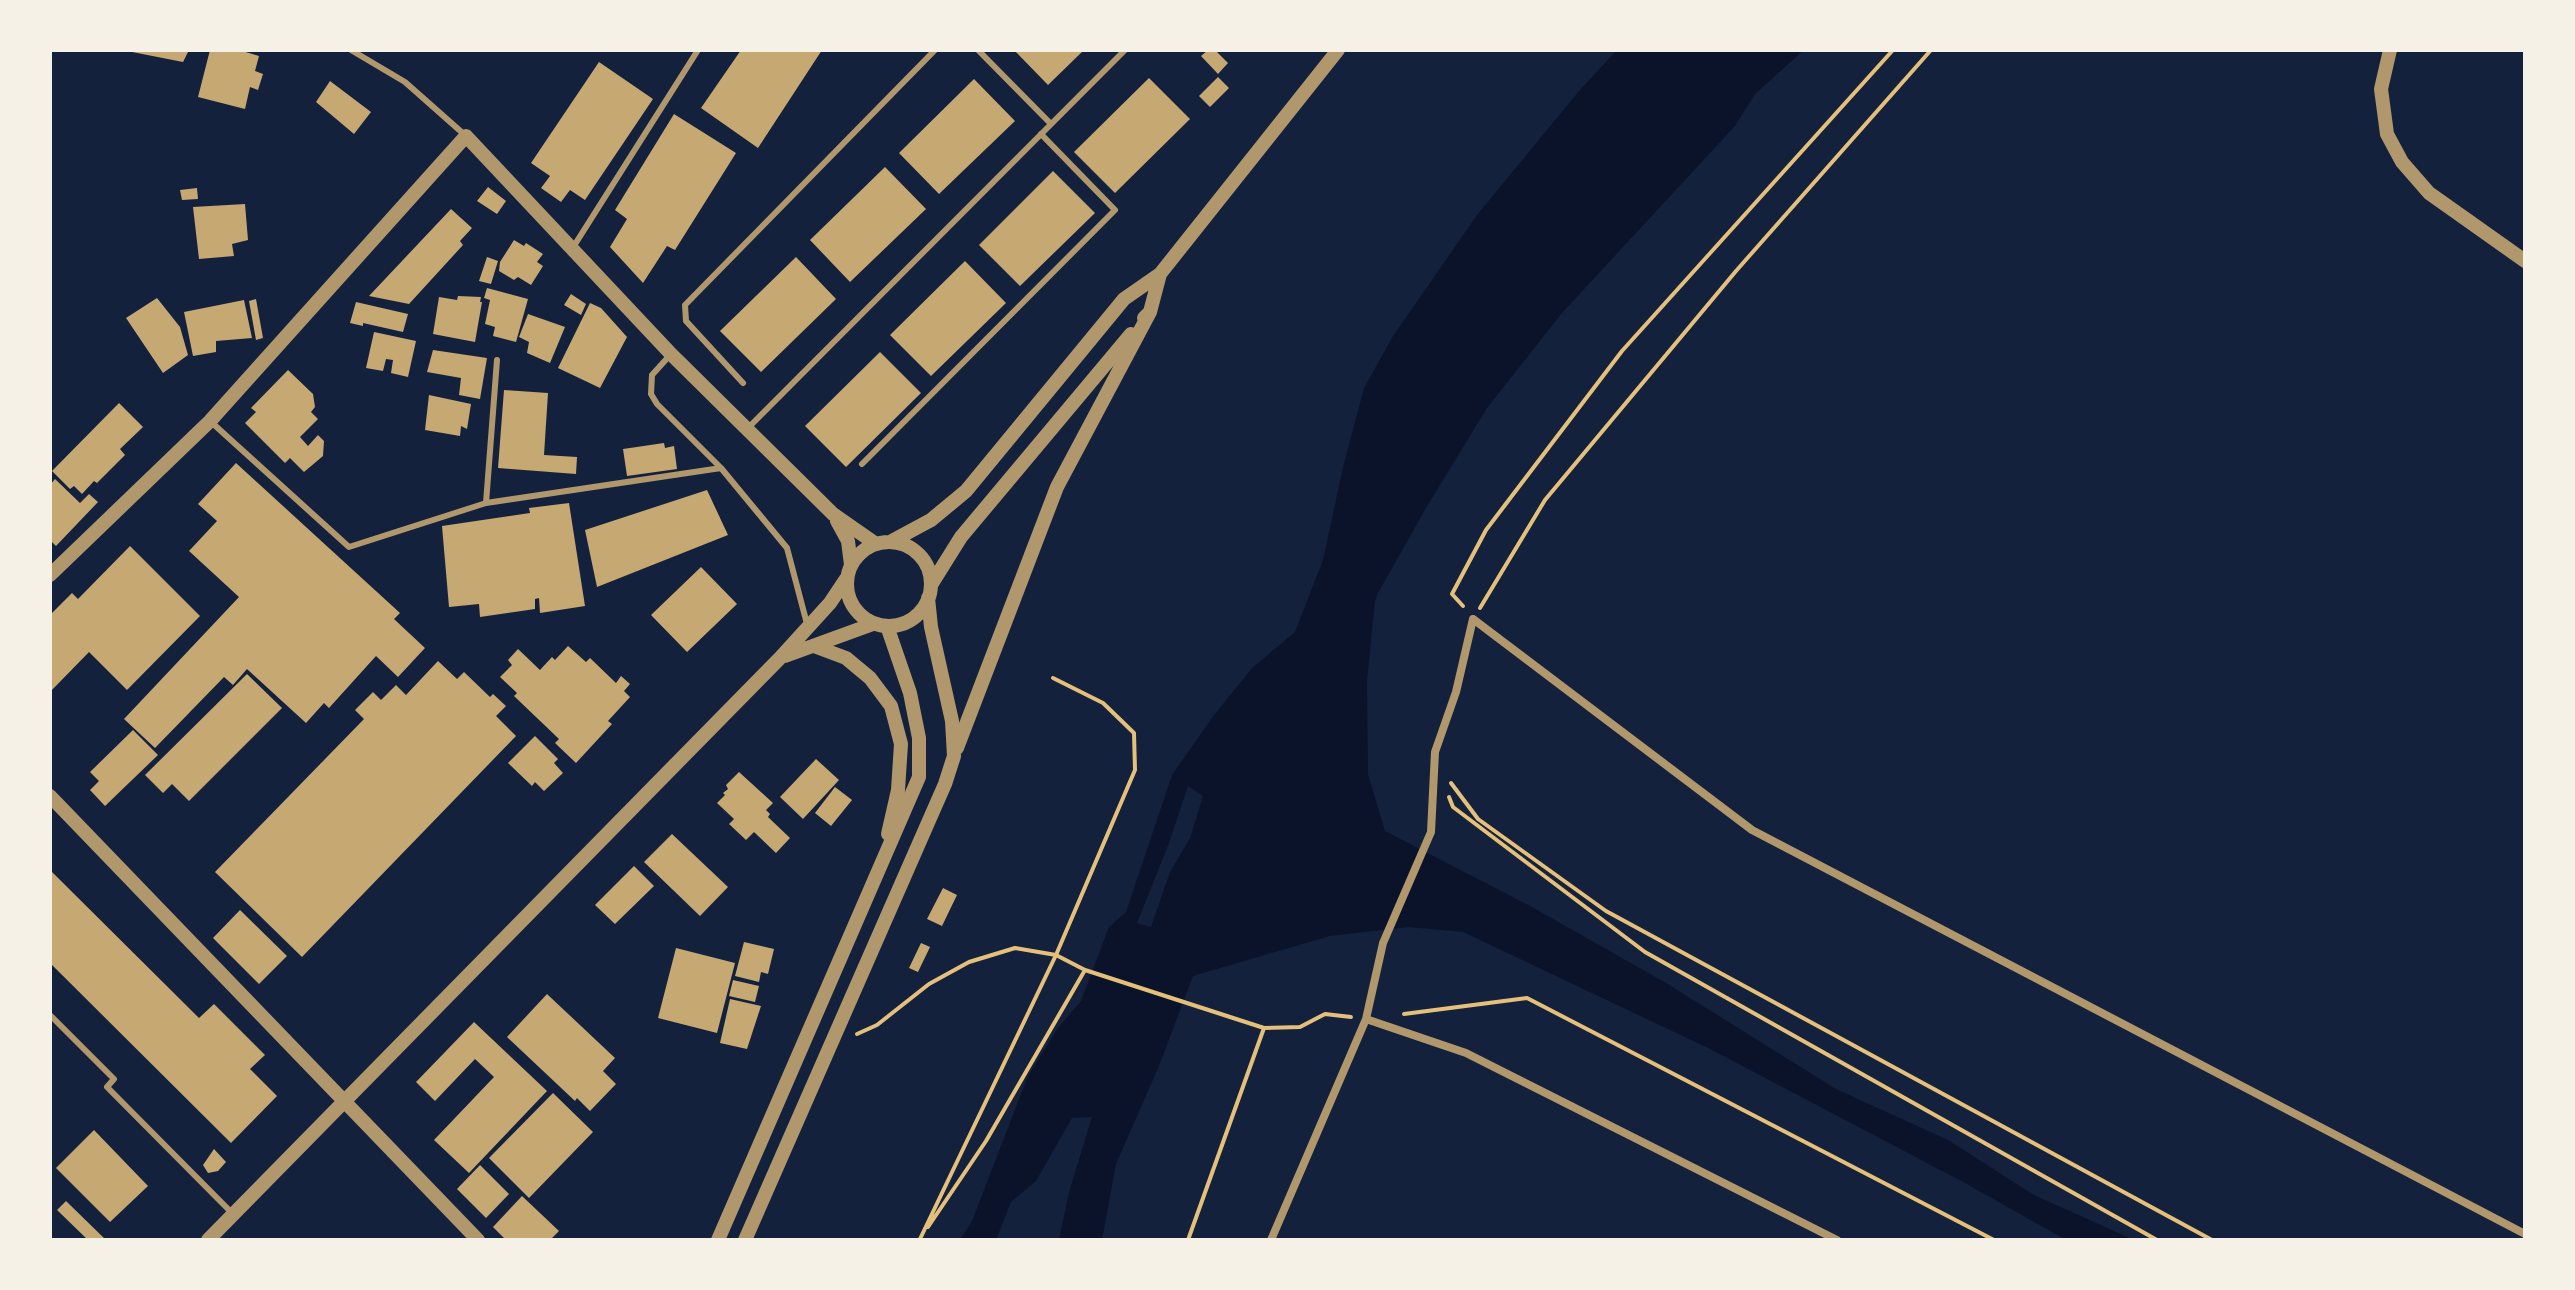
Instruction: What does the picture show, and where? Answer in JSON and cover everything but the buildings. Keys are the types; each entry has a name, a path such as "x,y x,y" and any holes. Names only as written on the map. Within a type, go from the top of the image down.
{"street":[{"path":"208,1240 780,658 830,603 862,552 876,544 892,541 931,520 966,491 1124,299 1160,274 1338,50"},
{"path":"2390,50 2381,89 2387,134 2402,162 2429,193 2525,261"},
{"path":"50,575 210,421 466,136 671,354 833,514 876,544"},
{"path":"745,1240 945,784 1057,487 1150,312 1160,274"},
{"path":"780,658 880,625 900,625 922,610 961,537 1150,312"},
{"path":"718,1240 919,777 919,738 910,693 880,625 853,607 847,593 848,541 833,514"},
{"path":"892,541 905,544 923,560 929,572 931,627 952,721 954,756"},
{"path":"1271,1240 1366,1019 1383,943 1431,832 1435,752 1456,692 1473,619 1752,830 2525,1234"},
{"path":"814,646 846,658 870,678 891,706 901,744 898,790 883,858"},
{"path":"50,796 478,1240"},
{"path":"1366,1019 1466,1053 1837,1240"}],"lane":[{"path":"351,50 405,82 466,136"},
{"path":"572,249 698,50"},
{"path":"743,383 686,321 685,305 935,50"},
{"path":"978,50 1051,124"},
{"path":"748,428 1125,50"},
{"path":"862,464 1115,210 1041,134"},
{"path":"671,354 652,375 651,394 657,404 721,468 787,548 808,628"},
{"path":"486,503 497,360"},
{"path":"210,421 349,547 486,503 721,468"},
{"path":"50,1015 114,1079 107,1087 234,1215"}],"path":[{"path":"1893,50 1622,351 1486,530 1452,594 1473,619 1545,500 1736,271 1931,50"},
{"path":"920,1240 1056,955 1135,770 1134,733 1103,703 1053,678"},
{"path":"1435,762 1478,819 1606,911 2212,1240"},
{"path":"1449,796 1453,807 1645,952 2157,1240"},
{"path":"829,1046 877,1025 929,984 969,962 1015,948 1056,955 1085,970 1264,1028 1300,1027 1325,1014 1366,1019 1527,998 1994,1240"},
{"path":"920,1240 986,1141 1085,970"},
{"path":"1188,1240 1264,1028"}],"water":[{"path":"1617,50 1804,50 1755,94 1735,126 1562,313 1487,408 1378,593 1367,681 1368,774 1385,831 1532,907 1666,983 1836,1089 1948,1140 2034,1195 2134,1240 2066,1240 1965,1183 1710,1049 1463,932 1409,927 1330,936 1193,976 1159,1066 1116,1164 1102,1240 1059,1240 1069,1192 1092,1117 1072,1118 1036,1181 1011,1202 996,1240 960,1240 972,1221 1028,1076 1058,1028 1081,1001 1109,927 1126,912 1172,775 1252,668 1295,632 1323,560 1364,388 1393,336 1477,215 1579,91","holes":["1188,786 1203,796 1190,838 1170,872 1151,927 1137,923"]}]}
